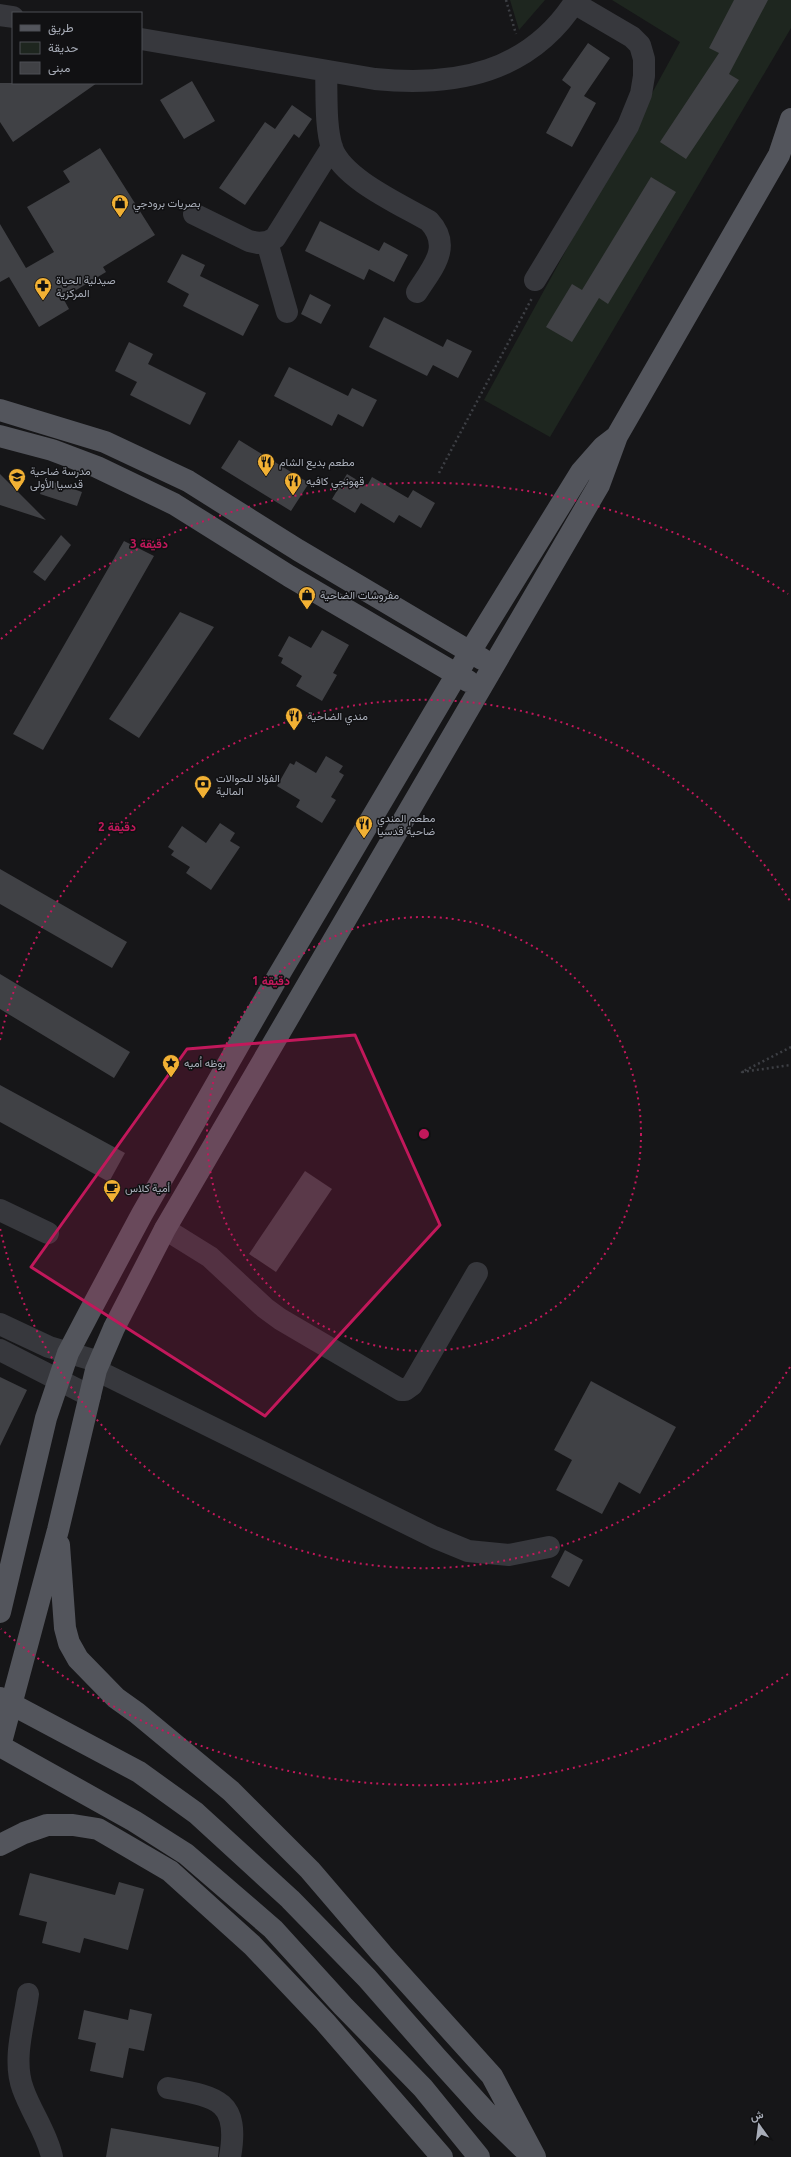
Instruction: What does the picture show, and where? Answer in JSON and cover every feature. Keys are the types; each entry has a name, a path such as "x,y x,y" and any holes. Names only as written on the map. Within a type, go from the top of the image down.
{"main road":[{"path":"479,2157 423,2088 343,2006 273,1929 186,1854 134,1821 0,1746 58,1530 98,1366 114,1328 165,1229 302,991 599,485 617,436 785,149 791,119"},
{"path":"0,410 105,442 188,481 298,550 494,666"},
{"path":"0,436 52,450 97,467 174,504 289,576 480,688"},
{"path":"0,1612 46,1418 57,1381 68,1353 142,1214 456,674 581,472 604,447 617,436"},
{"path":"490,619 492,624 501,632 512,633"},
{"path":"434,712 440,712 451,717 458,726"},
{"path":"278,978 302,991"},
{"path":"58,1530 65,1628 69,1643 78,1659 116,1698 137,1713 231,1791 310,1870 382,1954 492,2076 534,2157"},
{"path":"0,1698 139,1772 196,1813 243,1854 318,1927 367,1978 485,2111 534,2157"},
{"path":"0,1846 24,1833 47,1825 73,1825 98,1829 170,1871 252,1945 325,2022 442,2157"}],"street":[{"path":"142,39 387,80 436,81 466,77 495,68 521,54 541,40 575,2 632,37 640,45 644,59 644,76 641,94 628,126 535,280"},
{"path":"0,15 12,17"},
{"path":"326,71 329,136 337,158 353,176 428,221 436,228 441,248 438,258 417,292"},
{"path":"194,214 249,241 258,243 267,242 280,231 332,147"},
{"path":"267,242 287,312"},
{"path":"0,1210 48,1234"},
{"path":"165,1229 210,1256 265,1308 280,1319 401,1390 405,1390 412,1385 477,1273"},
{"path":"0,1324 30,1339 98,1366 434,1537 468,1551 509,1555 549,1547"},
{"path":"0,1350 57,1381 90,1396"},
{"path":"28,1994 19,2059 19,2075 23,2090 47,2140 52,2157"},
{"path":"168,2088 202,2094 215,2100 226,2110 232,2122 234,2136 230,2157"}],"path":[{"path":"506,0 521,54"},
{"path":"439,473 534,294 535,280"},
{"path":"791,1047 742,1072 791,1065"}],"highlighted area":[{"path":"355,1035 440,1225 265,1416 31,1267 187,1049"}],"green space":[{"path":"510,0 545,0 519,30"},
{"path":"612,0 791,0 791,28 550,437 484,400 680,42"}],"building":[{"path":"734,0 768,0 729,74 739,80 686,159 660,142 719,53 709,48"},
{"path":"588,43 610,58 584,96 596,103 572,147 546,133 571,87 562,80"},
{"path":"192,81 215,121 184,139 160,100"},
{"path":"0,83 96,84 13,142 0,122"},
{"path":"292,105 312,119 299,138 294,134 245,205 219,188 265,122 275,129"},
{"path":"100,148 155,235 103,267 106,272 63,298 69,309 39,327 9,277 0,282 0,224 26,268 54,252 27,207 70,182 63,171"},
{"path":"651,177 676,192 608,304 599,298 572,342 546,327 572,284 582,290"},
{"path":"320,221 379,251 384,242 408,255 394,282 369,269 364,280 305,251"},
{"path":"182,254 205,265 200,276 259,305 243,336 183,306 189,294 167,282"},
{"path":"310,294 331,305 321,324 301,314"},
{"path":"384,317 443,347 447,339 472,351 458,378 433,365 427,376 369,347"},
{"path":"129,342 153,354 148,364 206,393 190,425 130,395 137,382 115,371"},
{"path":"289,367 348,396 352,388 377,400 363,427 338,414 332,426 274,396"},
{"path":"239,440 309,483 291,511 221,468"},
{"path":"0,474 46,520 0,505"},
{"path":"347,474 367,486 372,477 408,498 413,490 435,503 421,528 399,515 394,523 361,503 355,513 332,499"},
{"path":"45,479 82,492 77,506 40,494"},
{"path":"61,535 71,545 45,581 33,572"},
{"path":"124,541 154,556 43,750 13,734"},
{"path":"180,612 214,627 139,738 109,719"},
{"path":"322,630 349,645 333,673 337,675 322,701 296,686 302,676 281,663 283,658 278,656 289,636 311,648"},
{"path":"326,756 343,766 339,772 344,775 331,797 336,800 322,823 296,807 300,800 277,786 290,763 294,765 296,761 316,773"},
{"path":"220,823 235,833 230,841 240,847 211,890 186,873 190,867 171,855 174,851 168,847 182,826 206,843"},
{"path":"0,869 127,942 112,968 0,904"},
{"path":"0,974 130,1052 114,1078 0,1009"},
{"path":"0,1085 125,1153 109,1182 0,1122"},
{"path":"305,1171 332,1189 276,1272 249,1254"},
{"path":"0,1377 27,1390 0,1446"},
{"path":"591,1381 676,1427 640,1494 619,1482 602,1514 556,1490 572,1460 554,1450"},
{"path":"565,1550 583,1560 569,1587 551,1577"},
{"path":"30,1873 115,1895 119,1882 144,1889 128,1950 84,1938 80,1953 42,1943 47,1922 19,1915"},
{"path":"130,2009 152,2014 144,2051 129,2048 123,2078 90,2071 96,2043 78,2039 84,2010 128,2020"},
{"path":"111,2128 219,2147 218,2157 106,2157"}],"place":[{"name":"بصريات برودجي","path":"120,218"},
{"name":"صيدلية الحياة المركزية","path":"43,301"},
{"name":"مطعم بديع الشام","path":"266,477"},
{"name":"مدرسة ضاحية قدسيا الأولى","path":"17,492"},
{"name":"قهونجي كافيه","path":"293,496"},
{"name":"مفروشات الضاحية","path":"307,610"},
{"name":"مندي الضاحية","path":"294,731"},
{"name":"الفؤاد للحوالات المالية","path":"203,799"},
{"name":"مطعم المندي ضاحية قدسيا","path":"364,839"},
{"name":"بوظه اُميه","path":"171,1078"},
{"name":"أمية كلاس","path":"112,1203"}]}
